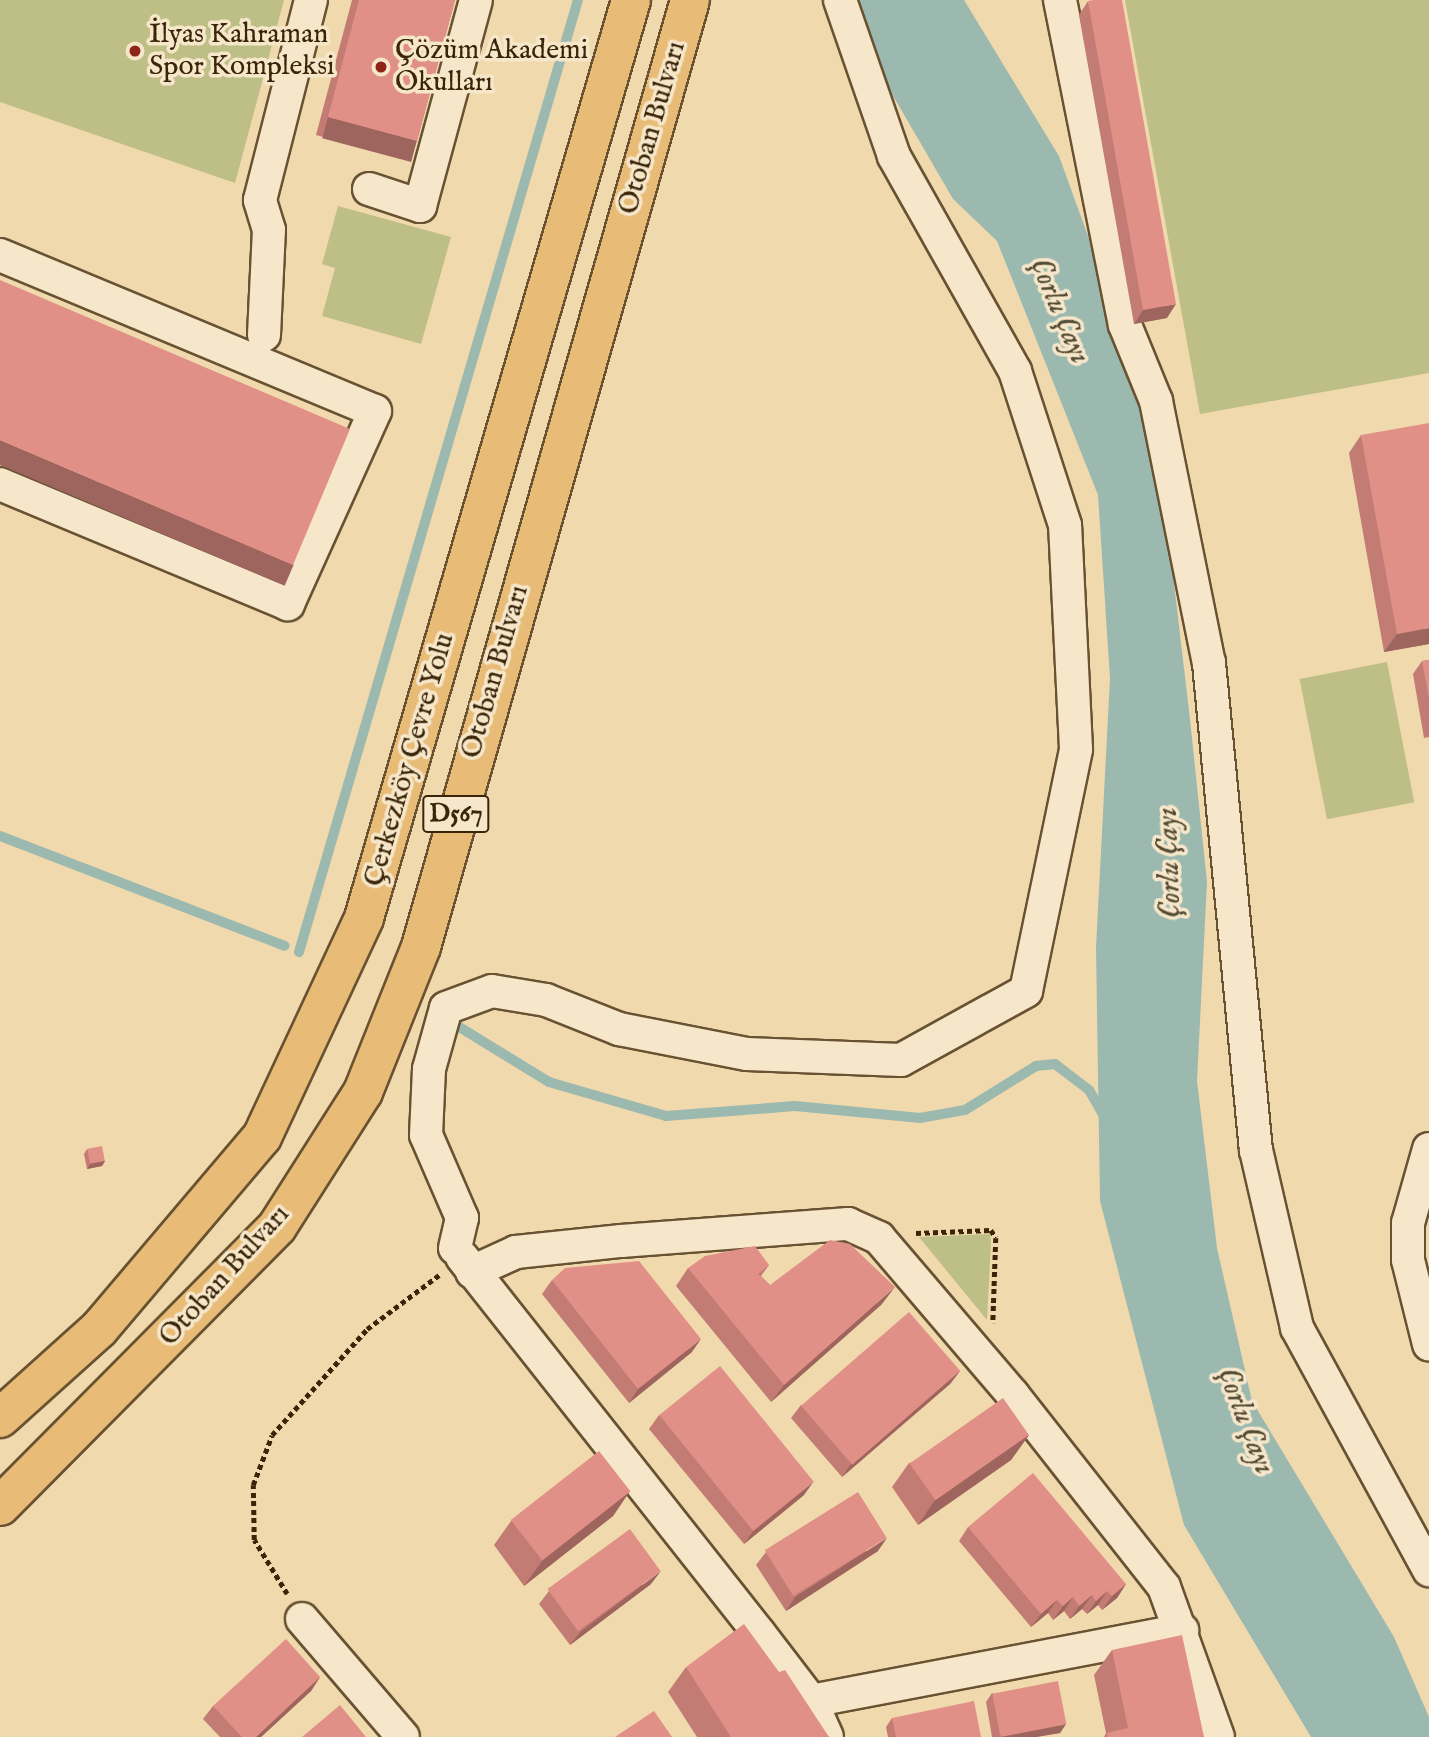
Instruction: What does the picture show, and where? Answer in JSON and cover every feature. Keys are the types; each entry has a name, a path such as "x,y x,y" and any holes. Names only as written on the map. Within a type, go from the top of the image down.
{"highway":[{"name":"Çerkezköy Çevre Yolu","path":"0,1418 99,1329 262,1137 364,918 631,0"},
{"name":"Otoban Bulvarı","path":"0,1506 277,1227 363,1092 421,947 690,0"}],"street":[{"path":"264,335 269,230 260,200 311,0"},
{"path":"369,190 420,206 476,0"},
{"path":"827,1737 811,1701 459,1253 462,1218 426,1135 429,1069 446,1008 492,991 546,1000 619,1028 747,1054 901,1060 1026,991 1076,749 1066,525 1015,371 894,156 840,0"},
{"path":"1060,0 1125,325 1156,401 1209,663 1256,1150 1294,1315 1429,1570"},
{"path":"0,256 375,411 345,443 288,604 0,484"},
{"path":"1429,1149 1408,1223 1411,1280 1429,1344"},
{"path":"459,1253 516,1252 621,1241 848,1224 879,1238 1164,1587 1182,1630 1218,1737"},
{"path":"302,1619 403,1737"},
{"path":"811,1701 1182,1630"}],"path":[{"path":"909,1233 991,1230 996,1238 992,1334"},
{"path":"302,1619 254,1540 253,1485 272,1435 367,1329 459,1253"}],"green space":[{"name":"İlyas Kahraman Spor Kompleksi","path":"0,0 284,0 235,183 0,102"},
{"path":"1125,0 1429,0 1429,373 1200,414"},
{"path":"338,206 451,237 421,344 322,316 335,268 322,264"},
{"path":"1387,662 1414,802 1327,819 1300,679"},
{"path":"990,1234 991,1243 987,1320 919,1237"}],"water":[{"name":"Çorlu Çayı","path":"856,0 964,0 1059,156 1121,327 1164,499 1207,882 1197,1081 1217,1248 1252,1401 1394,1637 1429,1717 1429,1737 1311,1737 1184,1525 1100,1201 1096,948 1110,678 1098,495 997,241 953,199 874,63"}],"building":[{"name":"Çözüm Akademi Okulları","path":"359,0 455,0 417,141 328,117"},
{"path":"1122,0 1176,304 1143,310 1088,1"},
{"path":"0,280 350,429 293,565 0,440"},
{"path":"1429,423 1429,628 1397,634 1361,435"},
{"path":"1429,660 1429,698 1422,661"},
{"path":"102,1146 105,1161 90,1164 87,1149"},
{"path":"830,1240 850,1244 895,1287 784,1385 688,1268 705,1256 755,1246 769,1265 758,1274 770,1285"},
{"path":"639,1261 701,1339 638,1389 552,1280 565,1268"},
{"path":"909,1312 960,1371 852,1465 801,1406"},
{"path":"720,1366 814,1482 753,1531 659,1415"},
{"path":"1003,1398 1029,1435 935,1500 910,1463"},
{"path":"599,1451 630,1491 542,1560 511,1520"},
{"path":"1033,1473 1126,1584 1112,1596 1107,1591 1096,1601 1092,1595 1079,1606 1073,1597 1063,1606 1057,1600 1041,1614 968,1527"},
{"path":"858,1492 887,1538 793,1596 765,1550"},
{"path":"630,1529 661,1571 578,1631 547,1589"},
{"path":"744,1624 779,1672 785,1670 829,1737 731,1737 686,1667"},
{"path":"1182,1635 1204,1737 1108,1737 1107,1733 1128,1728 1112,1650"},
{"path":"286,1639 320,1677 256,1737 242,1737 213,1706"},
{"path":"1058,1681 1066,1724 1001,1737 992,1694"},
{"path":"974,1701 981,1737 896,1737 892,1718"},
{"path":"340,1705 366,1737 302,1737"},
{"path":"654,1711 672,1737 615,1737"}],"waterway":[{"path":"299,952 578,0"},
{"path":"0,836 285,946"},
{"path":"456,1025 549,1082 666,1116 795,1106 920,1118 965,1110 1036,1066 1055,1064 1089,1090 1105,1118"}],"place":[{"name":"İlyas Kahraman Spor Kompleksi","path":"135,51"},
{"name":"Çözüm Akademi Okulları","path":"381,67"}]}
